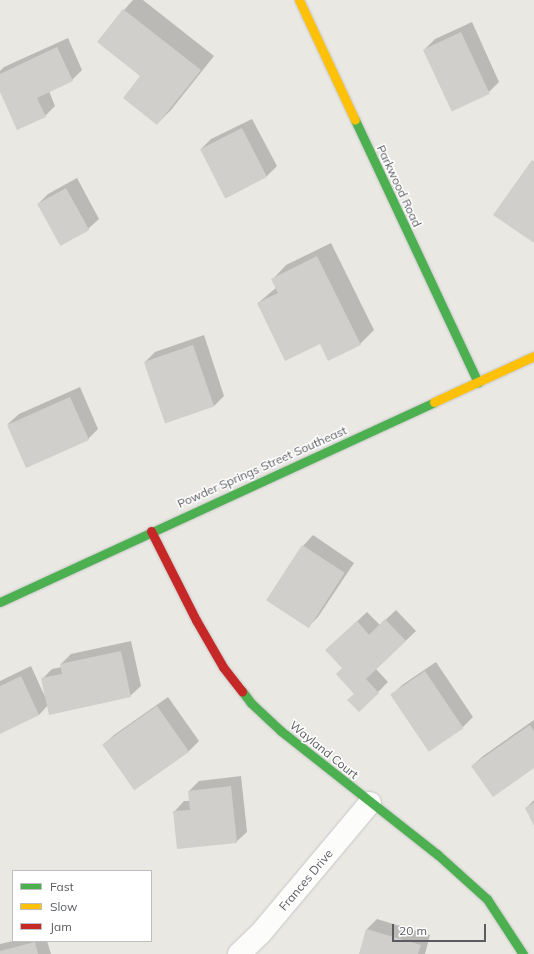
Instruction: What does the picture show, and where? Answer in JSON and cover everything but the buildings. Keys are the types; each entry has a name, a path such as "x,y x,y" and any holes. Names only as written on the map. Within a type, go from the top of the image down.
{"street":[{"name":"Parkwood Road","path":"299,0 478,383"},
{"name":"Powder Springs Street Southeast","path":"0,602 151,531 478,383 534,356"},
{"name":"Wayland Court","path":"151,531 196,620 223,667 251,703 281,731 370,803 437,854 487,899 523,954"},
{"name":"Frances Drive","path":"239,954 260,934 370,803"}],"traffic: fast":[{"path":"355,120 478,383"},
{"path":"0,602 434,402"},
{"path":"242,691 251,703 281,731 437,854 487,899 523,954"}],"traffic: slow":[{"path":"299,0 355,120"},
{"path":"434,402 534,356"}],"traffic: jam":[{"path":"151,531 196,620 223,667 242,691"}]}
